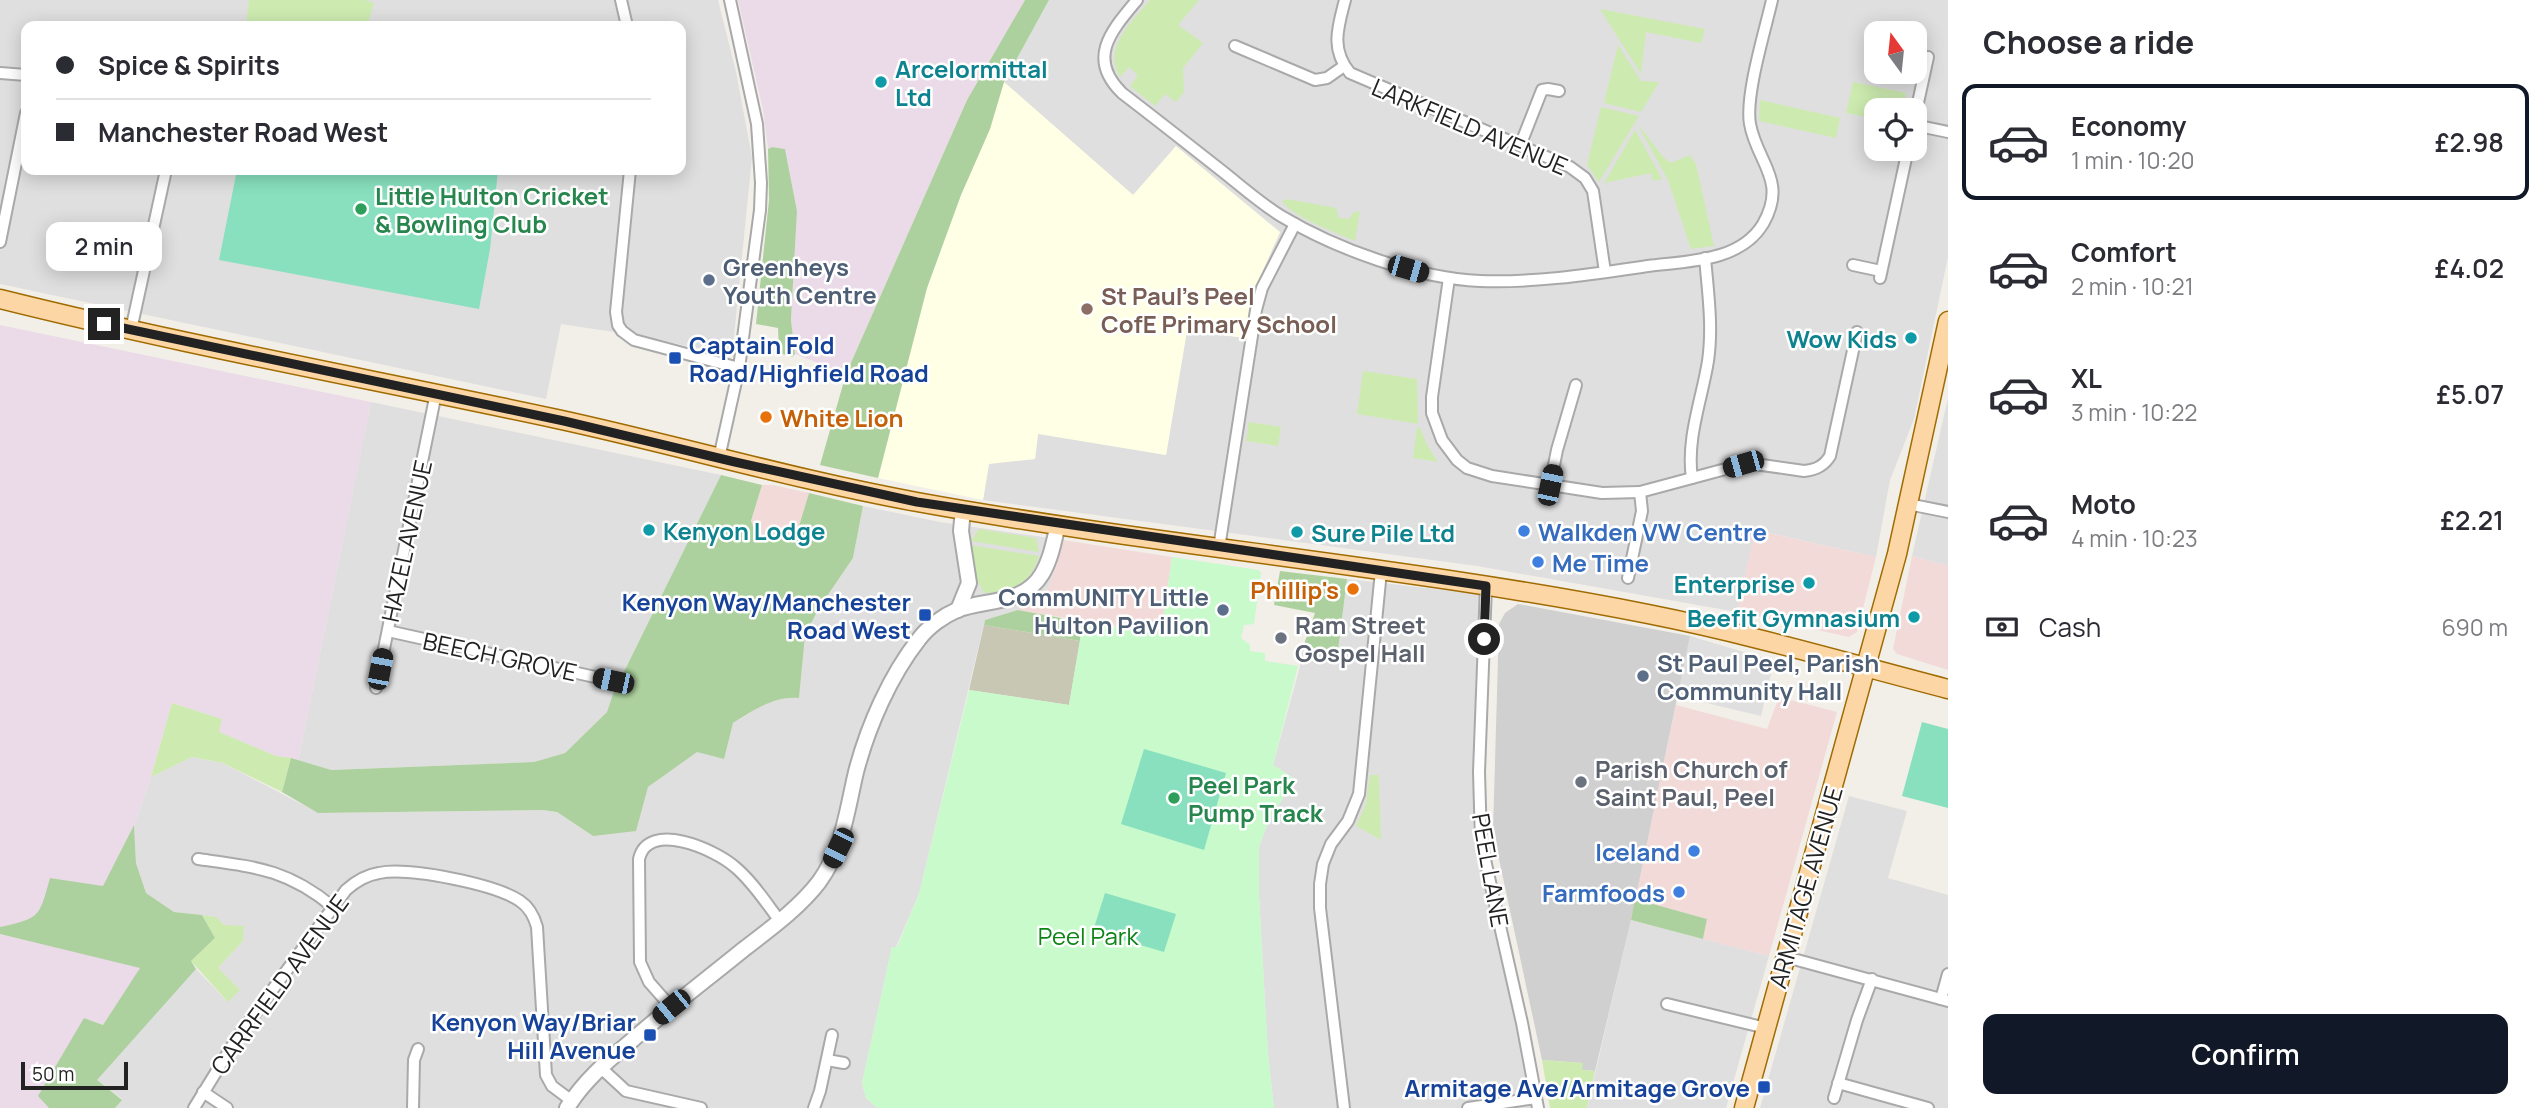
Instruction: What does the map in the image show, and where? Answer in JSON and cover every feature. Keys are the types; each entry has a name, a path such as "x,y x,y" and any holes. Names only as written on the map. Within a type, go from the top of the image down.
{"main road":[{"path":"0,299 131,330 564,421 859,490 1058,524 1486,586 1660,616 1948,689"},
{"name":"ARMITAGE AVENUE","path":"1744,1108 1867,667 1908,504 1948,321"}],"street":[{"path":"621,0 626,21"},
{"path":"719,458 739,368 760,210 761,154 752,96 730,0"},
{"path":"1137,0 1106,42 1107,69 1115,86 1264,204 1295,224 1394,265 1449,278 1477,281 1537,281 1705,258 1727,253 1748,242 1763,224 1769,211 1772,187 1770,174 1752,134 1749,109 1772,0"},
{"name":"LARKFIELD AVENUE","path":"1345,0 1336,42 1344,66 1357,78 1570,167 1589,184 1593,191 1605,272"},
{"name":"LARKFIELD AVENUE","path":"1235,46 1315,80 1327,79 1344,66"},
{"path":"1919,98 1928,57"},
{"path":"0,73 21,75"},
{"path":"1520,146 1542,90 1559,91"},
{"path":"1927,126 1948,132"},
{"path":"0,242 21,138"},
{"path":"1853,265 1880,275 1905,161"},
{"path":"131,330 165,175"},
{"path":"630,175 616,312 618,325 627,336 642,343 739,368"},
{"path":"1219,548 1256,310 1262,288 1295,224"},
{"path":"1692,478 1690,454 1708,359 1710,333 1705,258"},
{"path":"1449,278 1432,397 1432,413 1441,440 1457,460 1479,473 1602,493 1640,492 1748,463 1804,471 1812,470 1826,462 1830,456 1857,332"},
{"path":"1840,344 1853,348"},
{"path":"1550,485 1557,450 1578,392"},
{"name":"HAZEL AVENUE","path":"376,688 436,393"},
{"path":"1628,578 1642,511 1640,492"},
{"path":"1908,504 1948,512"},
{"path":"958,610 969,583 961,531 963,509"},
{"path":"570,1104 600,1067 780,921 817,884 838,848 866,741 906,657 929,628 958,610 992,604 1034,585 1051,555 1058,524"},
{"path":"1632,561 1644,564"},
{"path":"1344,1108 1320,908 1320,884 1323,864 1331,844 1348,821 1359,794 1381,571"},
{"name":"PEEL LANE","path":"1486,586 1479,772 1481,842 1522,1023 1537,1103"},
{"name":"BEECH GROVE","path":"388,631 613,681"},
{"path":"671,1007 649,982 640,962 639,859 641,851 648,843 664,839 708,849 718,854 737,868 780,921"},
{"path":"198,859 259,867 283,874 312,890 333,907"},
{"name":"CARRFIELD AVENUE","path":"194,1108 237,1038 333,907 353,884 382,872 394,872 519,900 527,906 535,919 546,1075 552,1086 570,1104"},
{"path":"1786,957 1944,1000 1948,974"},
{"path":"1834,1098 1872,979"},
{"path":"1667,1004 1766,1028"},
{"path":"814,1108 832,1035"},
{"path":"413,1108 414,1060 418,1049"},
{"path":"827,1060 844,1063"},
{"path":"600,1067 626,1091 701,1108"},
{"path":"1838,1083 1928,1108"},
{"path":"203,1092 227,1108"},
{"path":"1468,1108 1537,1103"}],"shaded area":[{"path":"0,0 718,0 736,72 752,157 732,356 647,337 561,324 546,399 0,284"},
{"path":"738,0 1025,0 967,100 846,374 795,354 791,320 797,211 785,149 768,149 763,110"},
{"path":"1049,0 1948,0 1948,257 1914,419 1890,480 1876,557 1756,530 1737,612 1477,566 983,500 989,463 1035,459 1038,433 1166,455 1187,330 1246,338 1258,281 1280,233 1133,195 1004,82"},
{"name":"St Paul's Peel CofE Primary School","path":"1004,82 1133,195 1176,146 1280,232 1258,281 1246,338 1187,331 1166,455 1038,434 1035,459 989,464 983,500 878,478 927,288 961,195 990,129"},
{"path":"0,325 371,402 298,761 276,756 218,732 222,719 172,703 134,825 103,887 51,878 41,911 30,921 0,927"},
{"path":"1948,398 1948,566 1912,556"},
{"path":"371,402 721,475 613,694 607,712 565,753 534,762 330,770 298,761"},
{"path":"762,485 809,493 795,539 758,538 751,522"},
{"path":"863,506 940,522 1063,540 1050,585 1036,600 1014,612 985,620 919,894 896,947 892,947 862,1083 866,1098 877,1108 115,1108 122,1099 96,1080 196,969 227,1001 218,968 243,941 215,917 174,912 146,893 136,863 134,825 151,777 192,757 223,763 319,813 543,810 557,812 593,836 648,787 733,723 770,701 799,697 804,635 853,558"},
{"path":"1755,530 1876,557 1857,632 1849,637 1737,612"},
{"path":"1063,540 1172,557 1161,634 1018,610 1036,600 1050,585"},
{"path":"1912,556 1948,566 1948,670 1897,654 1893,649"},
{"path":"1347,579 1479,594 1473,826 1532,1108 1274,1108 1268,1055 1259,896 1259,847 1269,820 1295,779 1273,765 1303,647 1338,649"},
{"path":"1518,604 1690,636 1631,920 1595,1071 1582,1070 1582,1063 1542,1060 1493,831 1499,624 1505,613"},
{"path":"984,625 1080,641 1069,705 969,690"},
{"path":"1690,636 1774,661 1761,716 1677,696"},
{"path":"1779,697 1837,712 1769,956 1703,939 1707,919 1635,899 1676,705 1767,729"},
{"path":"1849,796 1907,811 1888,878 1948,895 1948,1108 1760,1108"},
{"path":"1631,920 1769,956 1726,1108 1587,1108"},
{"path":"0,934 141,967 103,1025 84,1018 49,1108 0,1108"}],"green space":[{"path":"249,0 365,0 374,3 369,21 247,21"},
{"path":"1025,0 1049,0 1004,82 990,129 961,195 927,288 878,478 820,465 846,374 967,100"},
{"path":"1150,0 1199,0 1178,25 1203,43 1183,68 1184,92 1176,102 1165,94 1155,106 1130,86 1138,75 1129,67 1120,77 1115,66 1117,45 1121,36"},
{"path":"1600,9 1705,29 1701,43 1646,32 1641,74"},
{"path":"1618,45 1641,81 1659,82 1641,112 1604,103"},
{"path":"1853,82 1906,93 1905,98 1864,98 1864,117 1846,113"},
{"path":"1760,100 1840,118 1836,138 1759,121"},
{"path":"1601,107 1639,116 1599,182 1587,165"},
{"path":"1638,125 1671,163 1690,155 1696,164 1714,246 1691,249 1668,180"},
{"path":"1635,130 1662,179 1653,181 1651,173 1604,183"},
{"path":"768,149 785,149 797,211 791,320 795,354 792,357 779,353 778,328 756,324 769,200"},
{"name":"Little Hulton Cricket & Bowling Club","path":"236,175 497,175 490,249 479,309 219,260"},
{"path":"1287,199 1336,208 1339,218 1349,219 1353,213 1360,211 1355,241 1296,213 1282,201"},
{"path":"1363,371 1417,379 1418,424 1357,414"},
{"path":"1249,422 1281,427 1278,446 1246,441"},
{"path":"1417,428 1420,428 1438,462 1413,458"},
{"path":"721,475 762,485 751,521 758,538 795,539 809,493 863,506 853,558 819,608 805,635 799,698 772,702 733,723 724,759 697,752 648,787 636,831 593,836 557,812 543,810 318,813 282,792 291,758 331,770 534,762 565,753 607,712 613,694"},
{"path":"979,529 1036,538 1039,552 971,541"},
{"path":"970,545 1039,556 1031,574 1019,585 984,593 977,580"},
{"name":"Peel Park","path":"1172,557 1259,570 1261,573 1254,624 1244,625 1241,638 1250,645 1250,651 1265,653 1265,661 1298,666 1273,765 1295,779 1269,820 1259,847 1259,896 1268,1055 1274,1108 877,1108 866,1098 862,1083 892,947 897,947 919,894 969,690 1069,705 1083,622 1161,634"},
{"path":"1280,571 1347,579 1338,650 1303,647 1315,613 1274,605"},
{"path":"1018,610 1083,622 1080,641 984,625 985,620"},
{"path":"172,703 222,719 219,732 276,756 291,758 282,792 223,763 192,757 151,777"},
{"path":"1922,722 1948,729 1948,808 1902,796"},
{"name":"Peel Park Pump Track","path":"1144,749 1226,773 1204,850 1121,824"},
{"path":"1370,775 1379,775 1381,840 1356,826 1366,804"},
{"path":"134,825 136,863 146,893 174,912 202,915 215,938 191,961 196,969 97,1080 122,1100 115,1108 49,1108 38,1096 84,1018 103,1025 140,968 0,934 0,927 24,921 36,914 50,878 103,886"},
{"path":"1105,893 1176,914 1164,952 1093,931"},
{"path":"1635,899 1707,919 1703,939 1631,920"},
{"path":"202,915 216,917 224,925 244,926 243,941 218,968 240,990 228,1002 191,961 215,938"},
{"path":"1542,1060 1583,1063 1582,1070 1595,1071 1587,1108 1550,1108"}],"place":[{"name":"Arcelormittal Ltd","path":"881,82"},
{"name":"Little Hulton Cricket & Bowling Club","path":"361,209"},
{"name":"Greenheys Youth Centre","path":"709,280"},
{"name":"St Paul's Peel CofE Primary School","path":"1087,309"},
{"name":"Wow Kids","path":"1911,338"},
{"name":"Captain Fold Road/Highfield Road","path":"675,358"},
{"name":"White Lion","path":"766,417"},
{"name":"Kenyon Lodge","path":"649,530"},
{"name":"Walkden VW Centre","path":"1524,531"},
{"name":"Sure Pile Ltd","path":"1297,532"},
{"name":"Me Time","path":"1538,562"},
{"name":"Enterprise","path":"1809,583"},
{"name":"Phillip's","path":"1353,589"},
{"name":"CommUNITY Little Hulton Pavilion","path":"1223,610"},
{"name":"Kenyon Way/Manchester Road West","path":"925,615"},
{"name":"Beefit Gymnasium","path":"1914,617"},
{"name":"Ram Street Gospel Hall","path":"1281,638"},
{"name":"St Paul Peel, Parish Community Hall","path":"1643,676"},
{"name":"Parish Church of Saint Paul, Peel","path":"1581,782"},
{"name":"Peel Park Pump Track","path":"1174,798"},
{"name":"Iceland","path":"1694,851"},
{"name":"Farmfoods","path":"1679,892"},
{"name":"Kenyon Way/Briar Hill Avenue","path":"650,1035"},
{"name":"Armitage Ave/Armitage Grove","path":"1764,1087"}],"route":[{"path":"104,324 564,421 917,502 1486,586 1484,639"}]}
